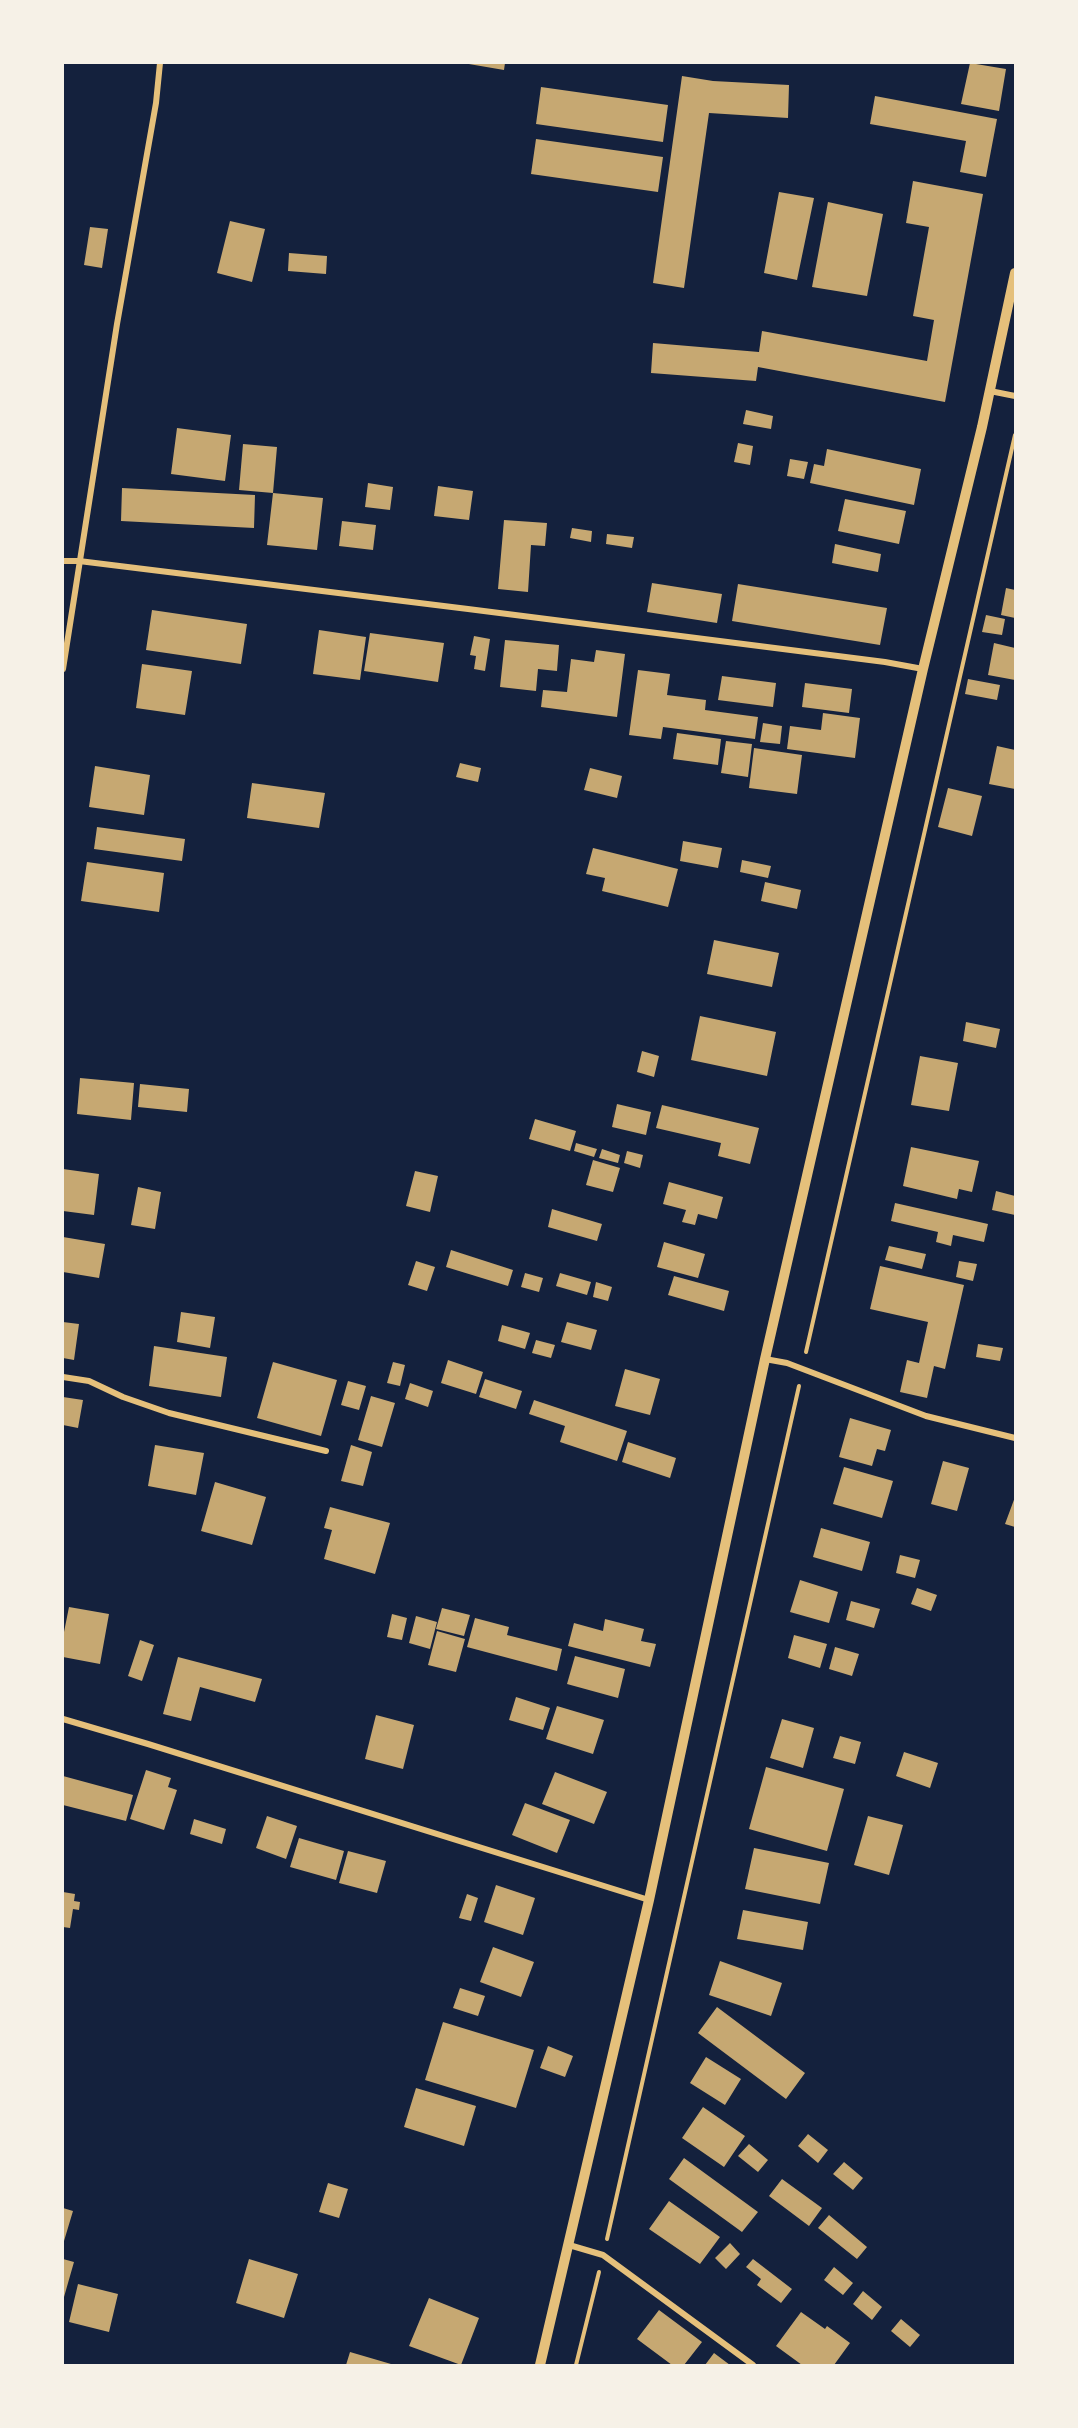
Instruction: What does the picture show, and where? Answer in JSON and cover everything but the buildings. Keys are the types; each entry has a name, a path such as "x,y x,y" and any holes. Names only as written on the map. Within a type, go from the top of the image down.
{"street":[{"path":"63,669 117,324 156,103 160,63"},
{"path":"540,2365 649,1900 765,1359 923,669 990,391 1015,273"},
{"path":"990,391 1015,396"},
{"path":"63,561 79,561 885,662 923,669"},
{"path":"765,1359 802,1369 926,1416 1015,1438"},
{"path":"63,1377 89,1381 169,1413 326,1451"},
{"path":"63,1719 170,1750 649,1900"},
{"path":"569,2245 603,2255 753,2365"}],"path":[{"path":"576,2365 603,2255 1015,435"}]}
